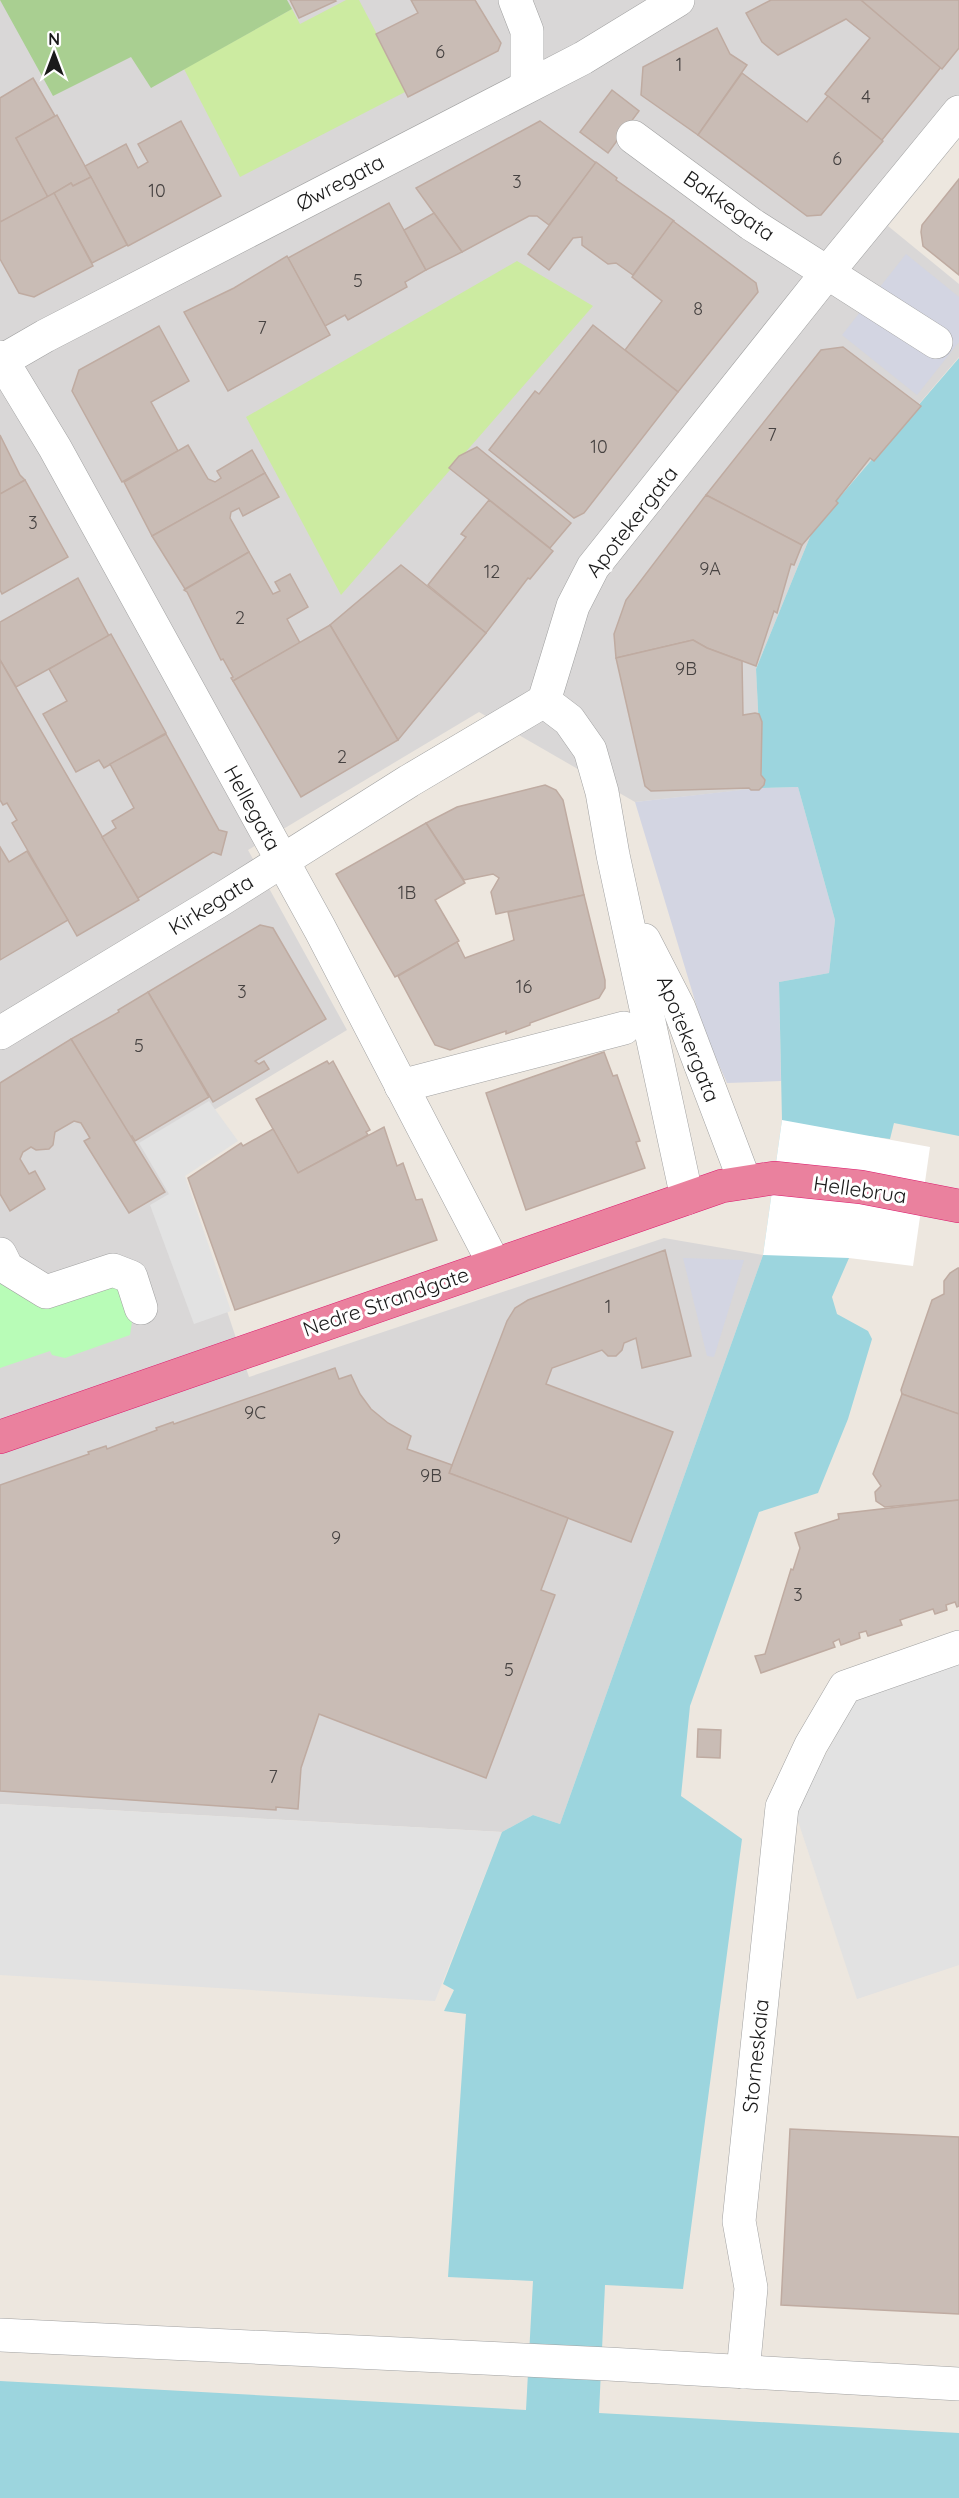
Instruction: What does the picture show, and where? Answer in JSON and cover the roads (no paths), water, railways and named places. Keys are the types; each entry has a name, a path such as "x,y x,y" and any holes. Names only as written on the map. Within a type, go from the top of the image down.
{"highway":[{"name":"Nedre Strandgate","path":"0,1437 687,1198 759,1180"},
{"name":"Hellebrua","path":"759,1180 861,1187 952,1205"}],"street":[{"path":"515,0 527,31 527,85"},
{"name":"Øwregata","path":"1,360 527,85 583,58 678,0"},
{"name":"Apotekergata","path":"687,1198 613,855 602,792 590,750 569,720 544,701 573,606 593,567 827,273 959,112"},
{"name":"Bakkegata","path":"633,137 751,224 827,273"},
{"path":"827,273 936,342"},
{"name":"Hellegata","path":"1,360 55,448 320,929 494,1264"},
{"name":"Kirkegata","path":"0,1033 218,902 280,860 544,701"},
{"name":"Apotekergata","path":"624,900 679,1008 759,1180"},
{"path":"401,1086 624,1028"},
{"path":"0,1254 7,1268 46,1292 113,1270 130,1276 141,1308"},
{"name":"Storneskaia","path":"744,2372 751,2288 739,2221 782,1808 812,1745 844,1687 959,1647"},
{"path":"0,2335 608,2364 959,2384"}],"water":[{"path":"959,358 959,1136 894,1123 890,1139 868,1136 849,1258 832,1297 837,1314 868,1331 872,1339 848,1419 818,1493 759,1512 690,1706 681,1796 742,1839 683,2289 605,2285 599,2413 959,2433 959,2498 0,2498 0,2381 526,2410 533,2281 448,2277 466,2014 444,2011 454,1990 443,1984 502,1832 533,1815 560,1824 763,1255 782,1120 779,982 829,973 835,920 798,787 762,788 756,669 814,527"}]}
